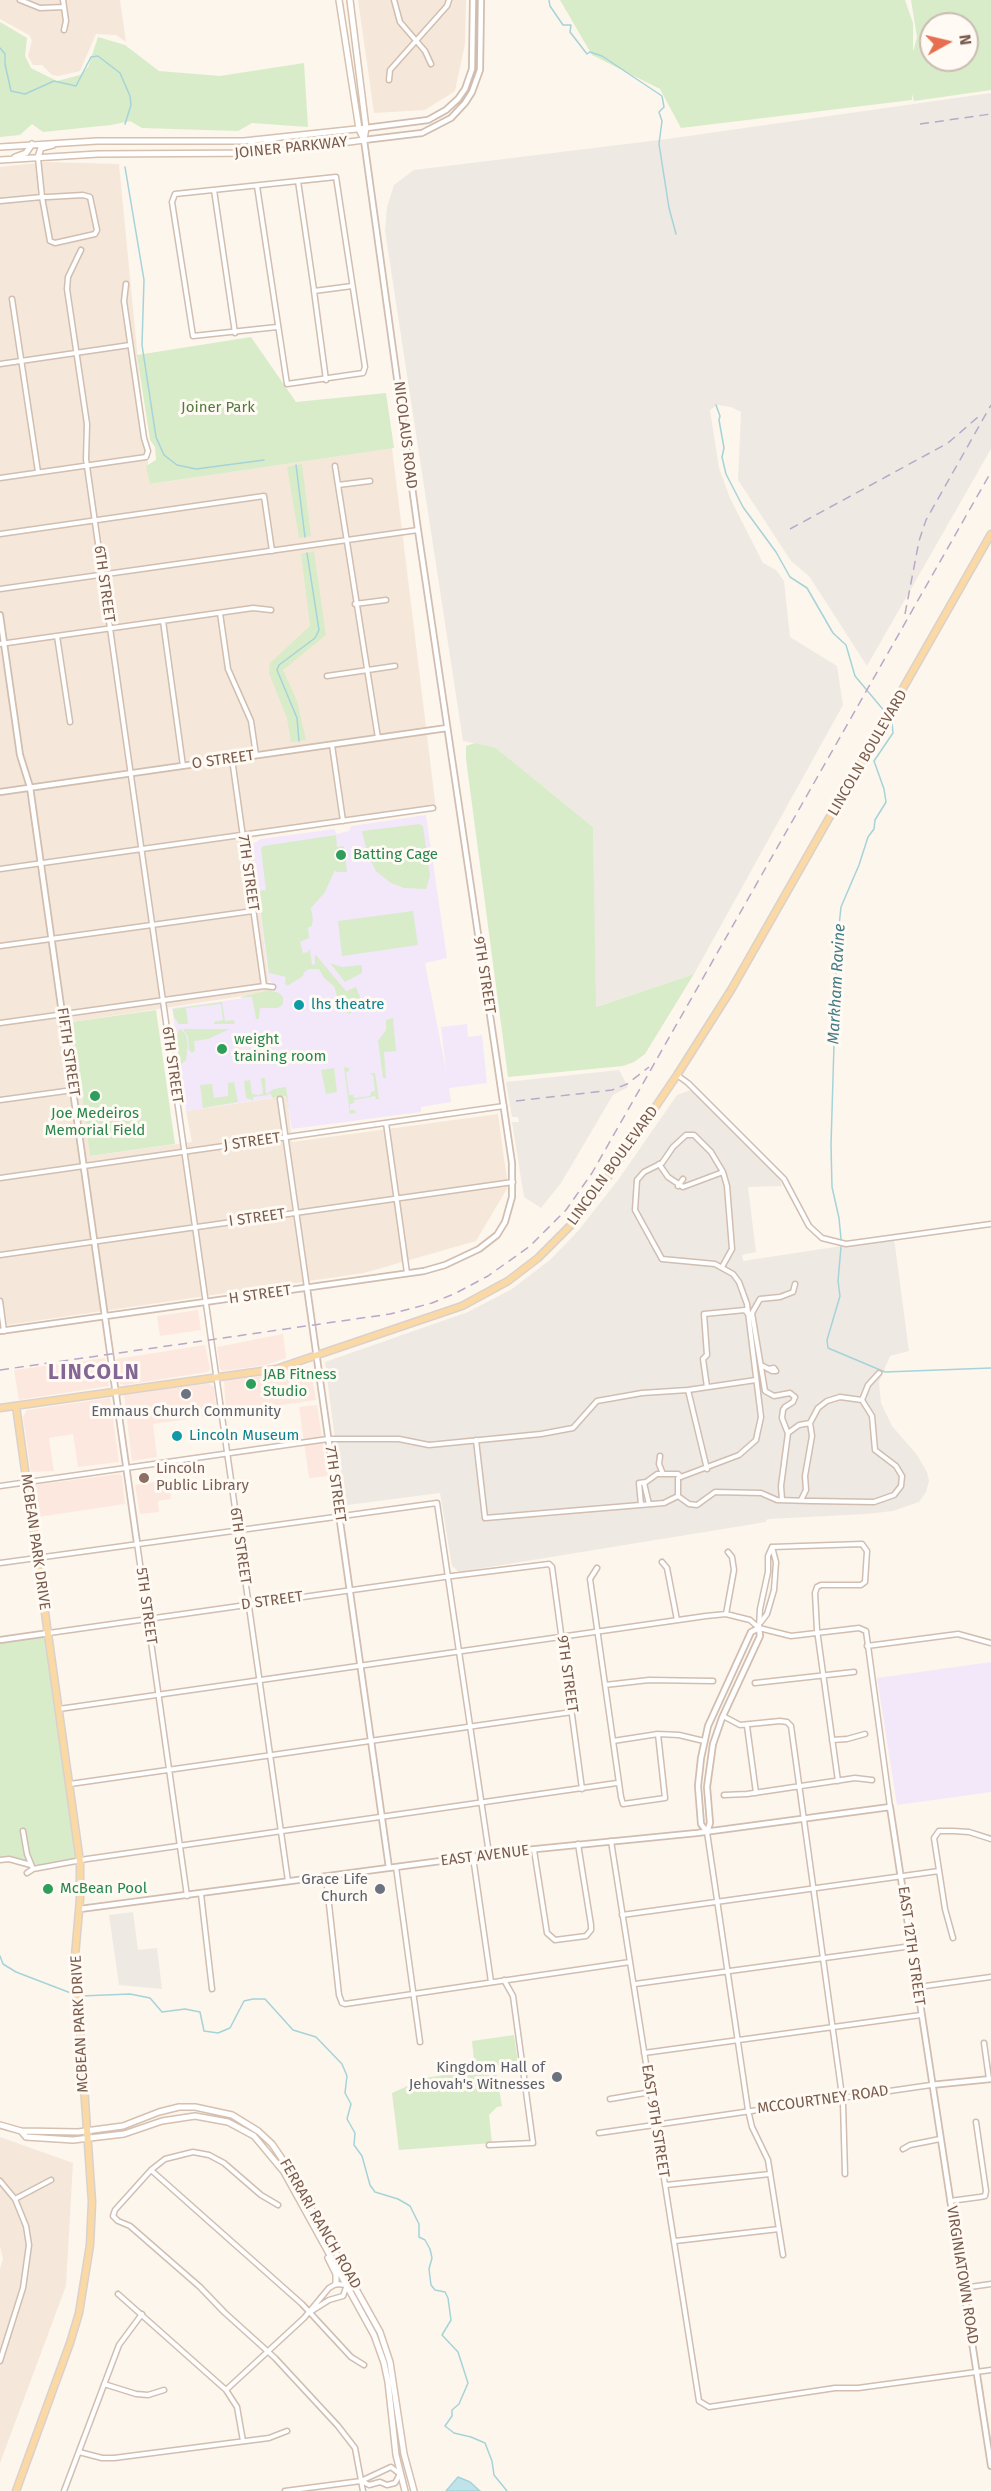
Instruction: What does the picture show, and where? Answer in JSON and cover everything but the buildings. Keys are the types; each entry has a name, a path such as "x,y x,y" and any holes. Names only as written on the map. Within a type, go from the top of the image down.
{"main road":[{"name":"NICOLAUS ROAD","path":"339,0 359,129 364,141"},
{"name":"NICOLAUS ROAD","path":"351,0 366,128 364,141"},
{"name":"JOINER PARKWAY","path":"0,147 60,142 280,139 366,128"},
{"path":"254,154 261,145 280,139"},
{"path":"229,155 249,148 254,140"},
{"name":"JOINER PARKWAY","path":"0,160 121,154 254,154 364,141"},
{"path":"38,157 41,148 60,142"},
{"path":"7,160 26,153 32,144"},
{"name":"LINCOLN BOULEVARD","path":"0,1408 276,1369 453,1310 493,1290 522,1271 554,1244 577,1219 677,1075 756,947 991,534"},
{"name":"MCBEAN PARK DRIVE","path":"16,1406 80,1861 80,1909 75,1956 91,2231 83,2295 70,2343 16,2491"},
{"name":"FERRARI RANCH ROAD","path":"86,2135 123,2126 179,2107 215,2110 246,2122 272,2144 281,2156 350,2284 374,2335 384,2363 400,2474 405,2491"},
{"name":"FERRARI RANCH ROAD","path":"0,2125 21,2131 86,2135 124,2134 181,2116 205,2117 228,2122 254,2136 284,2172 313,2224 380,2332 390,2362 408,2472 414,2491"},
{"path":"313,2224 336,2274 336,2284"},
{"path":"400,2474 408,2472"}],"street":[{"path":"20,0 40,8 64,7"},
{"path":"63,0 66,21 64,30"},
{"path":"394,0 399,22 425,51 431,64"},
{"path":"388,80 390,70 447,6 449,0"},
{"name":"JOINER PARKWAY","path":"366,128 428,120 446,110 458,99 472,69 473,0"},
{"name":"JOINER PARKWAY","path":"364,141 412,135 432,129 451,118 465,104 480,70 481,0"},
{"path":"412,135 413,142"},
{"name":"NICOLAUS ROAD","path":"364,141 447,728"},
{"path":"0,201 42,197 84,195 90,197 97,230 95,234 55,243 50,241 42,197 38,157"},
{"path":"257,186 287,384 357,376 363,373 365,367 336,177 175,194 172,202 173,213 193,336 277,327"},
{"path":"298,181 326,380"},
{"path":"214,190 235,333"},
{"name":"6TH STREET","path":"81,250 72,266 67,289 87,424 87,465 288,1882"},
{"path":"0,478 146,457 148,451 124,302 126,284"},
{"path":"314,291 352,286"},
{"path":"12,299 38,472"},
{"path":"0,364 130,345"},
{"path":"335,466 378,738"},
{"path":"338,485 370,481"},
{"path":"0,534 264,496 272,550"},
{"path":"0,589 418,530"},
{"path":"355,604 386,600"},
{"path":"2,643 253,608 271,610"},
{"path":"220,613 228,669 251,721 256,755"},
{"path":"0,615 2,643 20,755 30,788"},
{"path":"163,621 183,766"},
{"path":"57,636 70,722"},
{"path":"327,676 395,666"},
{"name":"O STREET","path":"0,792 447,728"},
{"name":"9TH STREET","path":"447,728 504,1107 513,1182 512,1197 505,1222"},
{"path":"332,745 343,820"},
{"name":"7TH STREET","path":"232,759 264,986"},
{"name":"FIFTH STREET","path":"30,788 105,1316"},
{"path":"0,869 433,808"},
{"path":"0,946 253,911"},
{"path":"0,1023 264,986 273,987"},
{"path":"677,1075 688,1083 772,1166 791,1190 809,1226 815,1233 830,1242 846,1244 991,1224"},
{"path":"0,1100 73,1090"},
{"name":"7TH STREET","path":"280,1099 389,1868"},
{"name":"J STREET","path":"0,1178 504,1107"},
{"path":"386,1123 407,1273"},
{"path":"722,1267 732,1248 730,1211 723,1172 711,1152 694,1135 686,1136 659,1164 644,1172 638,1180 635,1210 662,1259 702,1261 722,1267 739,1282 750,1313 762,1366 764,1388 767,1393 776,1396 790,1393 795,1397 783,1412 783,1422 788,1433 781,1486 782,1500"},
{"path":"659,1164 668,1178 683,1187 723,1172"},
{"path":"678,1186 683,1179"},
{"name":"I STREET","path":"0,1255 513,1182"},
{"name":"H STREET","path":"2,1331 435,1268 461,1258 490,1241 505,1222"},
{"path":"678,1496 678,1478 739,1455 756,1440 761,1417 750,1313 760,1299 780,1297 793,1292 795,1284"},
{"path":"0,1301 2,1331"},
{"path":"707,1387 703,1359 707,1355 704,1314 745,1310 750,1313"},
{"name":"5TH STREET","path":"105,1316 188,1896"},
{"path":"762,1366 768,1369"},
{"path":"862,1400 868,1385 879,1373"},
{"path":"0,1486 328,1439 399,1439 429,1445 542,1434 573,1428 597,1401 642,1393 688,1390 756,1380"},
{"path":"688,1390 707,1468"},
{"path":"678,1496 689,1504 698,1505 716,1492 761,1493 770,1498 782,1500 881,1501 898,1491 902,1476 896,1466 875,1450 872,1416 862,1400 844,1397 827,1401 818,1408 810,1423 812,1436 805,1476 806,1490 801,1500"},
{"path":"788,1433 799,1425 810,1423"},
{"path":"476,1440 485,1518 664,1503 678,1496"},
{"path":"660,1456 659,1464 663,1474"},
{"path":"641,1505 638,1485 657,1474 678,1474 681,1477"},
{"path":"644,1483 649,1504"},
{"path":"0,1563 437,1503 450,1576 489,1854"},
{"path":"772,1547 862,1544 865,1546 867,1578 865,1582 861,1585 817,1587 814,1604 838,1781"},
{"path":"761,1622 760,1609 768,1572 768,1556 772,1547"},
{"path":"709,1760 723,1716 760,1636 761,1622 767,1614 774,1590 776,1557 772,1547"},
{"path":"726,1614 734,1570 732,1557 728,1552"},
{"path":"662,1562 667,1568 677,1620"},
{"name":"9TH STREET","path":"545,1564 552,1567 582,1789"},
{"name":"D STREET","path":"0,1640 545,1564"},
{"path":"597,1568 590,1579 617,1783 623,1804 665,1798 658,1734"},
{"path":"60,1709 726,1614 750,1620 759,1628 791,1636 817,1635 859,1628 866,1631 890,1807"},
{"path":"697,1833 701,1824 698,1786 704,1741 712,1713 751,1632 759,1628"},
{"path":"867,1646 958,1634 991,1643"},
{"path":"755,1683 854,1672"},
{"path":"605,1685 672,1679 713,1681"},
{"path":"70,1784 572,1712"},
{"path":"723,1716 740,1725 787,1722 791,1726 842,2097 845,2174"},
{"path":"747,1726 756,1793"},
{"path":"613,1741 658,1734 679,1735 704,1741 707,1745 710,1823 707,1832 717,1903 748,2110 752,2127 766,2154 783,2255"},
{"path":"832,1740 865,1734"},
{"path":"724,1795 756,1793 855,1778 872,1780"},
{"path":"0,1860 9,1859 32,1867 617,1783"},
{"name":"EAST AVENUE","path":"80,1909 489,1854 707,1832 890,1807"},
{"name":"EAST 12TH STREET","path":"890,1807 932,2085"},
{"path":"710,1823 717,1830"},
{"path":"701,1824 707,1832"},
{"path":"23,1831 32,1867"},
{"path":"953,1938 947,1917 934,1838 939,1832 962,1831 991,1839"},
{"name":"EAST 9TH STREET","path":"611,1840 699,2401 709,2407 835,2388 858,2388 977,2372"},
{"path":"534,1851 547,1933 555,1940 585,1936 591,1930 578,1844"},
{"path":"473,1857 491,1982"},
{"path":"27,1873 32,1867"},
{"path":"396,1867 420,2042"},
{"path":"622,1915 939,1871"},
{"path":"326,1877 339,1995 342,2003 414,1995 630,1962"},
{"path":"201,1894 212,1989"},
{"path":"634,1984 912,1946"},
{"path":"917,1987 991,1977"},
{"path":"489,2145 533,2143 513,1996 504,1980"},
{"path":"644,2053 921,2015"},
{"path":"984,2043 990,2079"},
{"name":"MCCOURTNEY ROAD","path":"599,2133 842,2097 990,2079"},
{"name":"VIRGINIATOWN ROAD","path":"932,2085 991,2466"},
{"path":"610,2099 651,2092"},
{"path":"950,2201 985,2196 976,2122"},
{"path":"903,2149 910,2145 940,2139"},
{"path":"278,2205 261,2196 224,2163 209,2155 193,2152 165,2159 151,2170 115,2210 113,2216 129,2226 200,2286 224,2312 269,2352 338,2426 355,2448 363,2491"},
{"path":"151,2170 310,2312 351,2357 364,2365"},
{"path":"666,2186 770,2174"},
{"path":"15,2199 51,2180"},
{"path":"0,2181 15,2199 26,2226 29,2244 23,2288 0,2361"},
{"path":"675,2241 779,2229"},
{"path":"310,2312 315,2303 326,2295 329,2288 336,2284 350,2284"},
{"path":"226,2390 310,2312 329,2300 343,2296 350,2284"},
{"path":"963,2288 991,2284"},
{"path":"118,2294 226,2390 237,2407 243,2441"},
{"path":"326,2295 329,2300"},
{"path":"64,2491 119,2345 142,2314"},
{"path":"977,2372 991,2370"},
{"path":"104,2384 136,2394 157,2394 164,2390"},
{"path":"79,2452 102,2458 114,2458 278,2436 287,2432"},
{"path":"285,2491 361,2481 391,2467 400,2474 395,2483 387,2485 380,2482 369,2485 361,2481"},
{"path":"378,2474 380,2482"}],"shaded area":[{"path":"0,0 120,0 126,42 116,35 96,34 80,71 59,76 52,75 42,65 33,65 28,56 32,40 29,35 0,19"},
{"path":"358,0 466,0 465,44 455,91 425,110 374,113"},
{"path":"991,93 991,449 867,666 809,576 791,561 738,480 741,412 731,407 717,405 710,410 719,468 730,498 763,563 776,570 784,581 790,637 837,666 843,705 694,974 595,1007 593,827 496,748 463,741 385,231 387,207 394,185 414,170 667,139"},
{"path":"46,162 119,164 150,484 392,448 436,809 251,838 270,992 72,1022 90,1156 192,1142 186,1111 287,1096 292,1142 498,1114 508,1187 476,1241 364,1273 0,1326 0,167"},
{"path":"426,815 447,958 425,963 446,1070 441,1027 467,1024 468,1037 482,1035 487,1083 449,1088 451,1102 421,1107 421,1112 292,1129 286,1096 186,1111 172,1008 274,994 273,985 269,980 251,845 261,839 334,829 337,834 349,831 351,826"},
{"path":"619,1070 628,1087 613,1095 561,1183 541,1208 524,1197 512,1122 519,1122 518,1117 512,1117 506,1082"},
{"path":"694,1089 777,1172 782,1186 748,1187 756,1252 742,1255 743,1261 894,1238 909,1351 890,1356 879,1382 881,1403 892,1426 917,1455 927,1472 929,1481 926,1492 919,1502 893,1511 769,1519 766,1522 459,1572 452,1566 440,1493 347,1505 336,1447 325,1362 468,1312 512,1289 551,1259 578,1231 618,1180 677,1095"},
{"path":"198,1310 201,1330 160,1336 157,1316"},
{"path":"283,1334 286,1358 266,1365 223,1371 220,1369 217,1347"},
{"path":"205,1345 210,1369 207,1372 120,1384 116,1359"},
{"path":"105,1358 109,1386 19,1400 14,1370"},
{"path":"300,1366 308,1368 311,1372 316,1400 226,1413 224,1381 261,1376"},
{"path":"208,1383 214,1387 217,1415 153,1424 157,1457 132,1461 124,1395"},
{"path":"110,1398 119,1462 78,1467 73,1434 49,1438 54,1471 31,1472 23,1417 27,1410"},
{"path":"317,1405 328,1476 309,1478 299,1407"},
{"path":"119,1474 122,1476 125,1504 38,1517 36,1514 34,1485"},
{"path":"169,1480 171,1499 158,1501 159,1512 140,1514 135,1485"},
{"path":"991,1662 991,1792 897,1805 877,1678"},
{"path":"133,1912 138,1950 157,1948 162,1989 119,1985 109,1915"},
{"path":"0,2137 73,2163 66,2286 0,2463 0,2269 3,2259 0,2246"}],"green space":[{"path":"560,0 905,0 913,23 913,52 917,37 911,0 991,0 991,90 914,101 912,94 912,100 681,128 660,89 592,55"},
{"path":"0,22 27,38 25,56 31,68 57,81 80,75 88,67 98,37 125,45 159,71 220,76 304,63 308,127 252,123 238,131 142,128 130,121 43,132 32,124 20,135 0,137"},
{"name":"Joiner Park","path":"251,337 296,402 386,393 394,448 150,484 146,466 156,460 155,447 150,440 137,355"},
{"path":"302,464 311,536 299,538 287,467"},
{"path":"314,551 326,635 283,670 297,701 306,740 291,742 287,718 269,673 270,663 310,626 301,554"},
{"path":"475,743 496,748 593,827 596,1007 694,974 645,1054 634,1062 623,1066 508,1077 466,759 466,746"},
{"path":"419,824 423,826 430,876 426,889 404,888 391,883 376,871 368,856 362,831"},
{"path":"336,835 337,847 344,846 347,872 336,872 335,870 325,892 311,908 313,920 311,927 308,927 309,938 300,942 303,953 310,949 312,965 315,964 315,954 346,991 356,987 362,1002 354,1007 350,1014 341,1010 334,986 324,978 319,969 309,969 304,972 303,976 287,986 286,977 269,973 258,891 266,890 261,849 263,846"},
{"path":"413,911 418,945 342,956 338,921"},
{"path":"330,963 342,967 362,965 362,973 345,982"},
{"path":"270,990 283,997 283,1004 278,1008 260,1008 259,1019 256,1019 252,997 241,997"},
{"path":"222,1002 225,1021 234,1020 235,1024 214,1024 214,1022 223,1020 221,1004 186,1008 188,1024 179,1024 174,1017 173,1009"},
{"path":"156,1010 175,1144 90,1156 72,1022"},
{"path":"393,1018 396,1051 384,1052 386,1078 383,1078 378,1041 386,1030 386,1020"},
{"path":"179,1029 186,1035 188,1045 186,1060 180,1065 176,1038"},
{"path":"183,1029 230,1029 208,1039 194,1041 195,1050 192,1053 189,1050 188,1037"},
{"path":"344,1067 349,1068 346,1072 349,1095 353,1095 354,1098 370,1096 371,1092 375,1091 373,1075 369,1074 375,1073 379,1099 375,1096 354,1100 354,1103 350,1104 350,1110 355,1110 356,1113 350,1114"},
{"path":"334,1068 337,1092 326,1094 321,1070"},
{"path":"261,1078 265,1078 266,1094 274,1089 286,1087 289,1108 286,1096 273,1098 270,1093 268,1095 253,1097 253,1100 246,1098 244,1081 250,1080 252,1094 259,1095 263,1093"},
{"path":"234,1082 238,1102 203,1108 200,1085 212,1084 214,1098 228,1096 228,1083"},
{"path":"46,1635 78,1862 32,1869 9,1862 0,1863 0,1641"},
{"path":"514,2035 518,2063 495,2066 502,2106 497,2107 489,2115 492,2143 399,2150 392,2093 425,2078 475,2070 472,2041"}],"water":[{"path":"458,2477 470,2482 480,2491 446,2491"}],"waterway":[{"name":"Markham Ravine","path":"549,0 550,6 563,25 571,25 570,32 587,54 590,52 602,56 662,96 664,107 659,112 662,121 659,144 669,208 676,234"},
{"path":"0,48 5,54 11,91 25,94 54,81 76,86 91,57 98,56 120,73 130,96 131,105 125,124"},
{"path":"125,167 144,280 142,345 156,437 164,455 177,465 196,469 264,460"},
{"name":"Markham Ravine","path":"716,405 720,416 724,448 722,457 726,474 743,507 776,552 790,577 807,588 833,633 846,645 855,676 886,713"},
{"path":"296,465 305,537"},
{"path":"299,741 297,718 277,670 279,665 315,638 319,630 307,553"},
{"name":"Markham Ravine","path":"841,1239 832,1187 831,1145 837,945 841,907 868,837 874,829 875,820 886,802 874,761 893,733 889,717"},
{"name":"Markham Ravine","path":"841,1247 838,1281 840,1296 827,1340 828,1348 885,1372 991,1368"},
{"path":"0,1956 3,1964 16,1972 76,1995"},
{"path":"81,1996 130,1994 150,1998 162,2012 185,2009 200,2012 204,2031 218,2033 230,2028 244,2001 265,1999 293,2030 316,2037 342,2064 347,2076 345,2093 351,2104 347,2119 355,2133 354,2145 362,2156 370,2185 375,2192 398,2199 410,2206 419,2224 419,2237 425,2240 430,2249 431,2285 435,2290 445,2292 448,2298 451,2320 442,2335 458,2352 468,2383 459,2404 452,2410 452,2416 445,2426 454,2433 485,2443 492,2461 494,2475 507,2491"}],"railway":[{"path":"920,124 991,114"},
{"path":"905,614 919,541 926,520 991,405"},
{"path":"790,529 948,443 978,417"},
{"path":"0,1370 390,1314 432,1303 456,1293 488,1276 530,1246 566,1210 592,1173 991,472"},
{"path":"516,1101 612,1090 627,1084 649,1067"}],"place":[{"name":"Batting Cage","path":"341,855"},
{"name":"lhs theatre","path":"299,1005"},
{"name":"weight training room","path":"222,1049"},
{"name":"Joe Medeiros Memorial Field","path":"95,1096"},
{"name":"JAB Fitness Studio","path":"251,1384"},
{"name":"Emmaus Church Community","path":"186,1394"},
{"name":"Lincoln Museum","path":"177,1436"},
{"name":"Lincoln Public Library","path":"144,1478"},
{"name":"McBean Pool","path":"48,1889"},
{"name":"Grace Life Church","path":"380,1889"},
{"name":"Kingdom Hall of Jehovah's Witnesses","path":"557,2077"}],"district":[{"name":"LINCOLN","path":"94,1373"}]}
